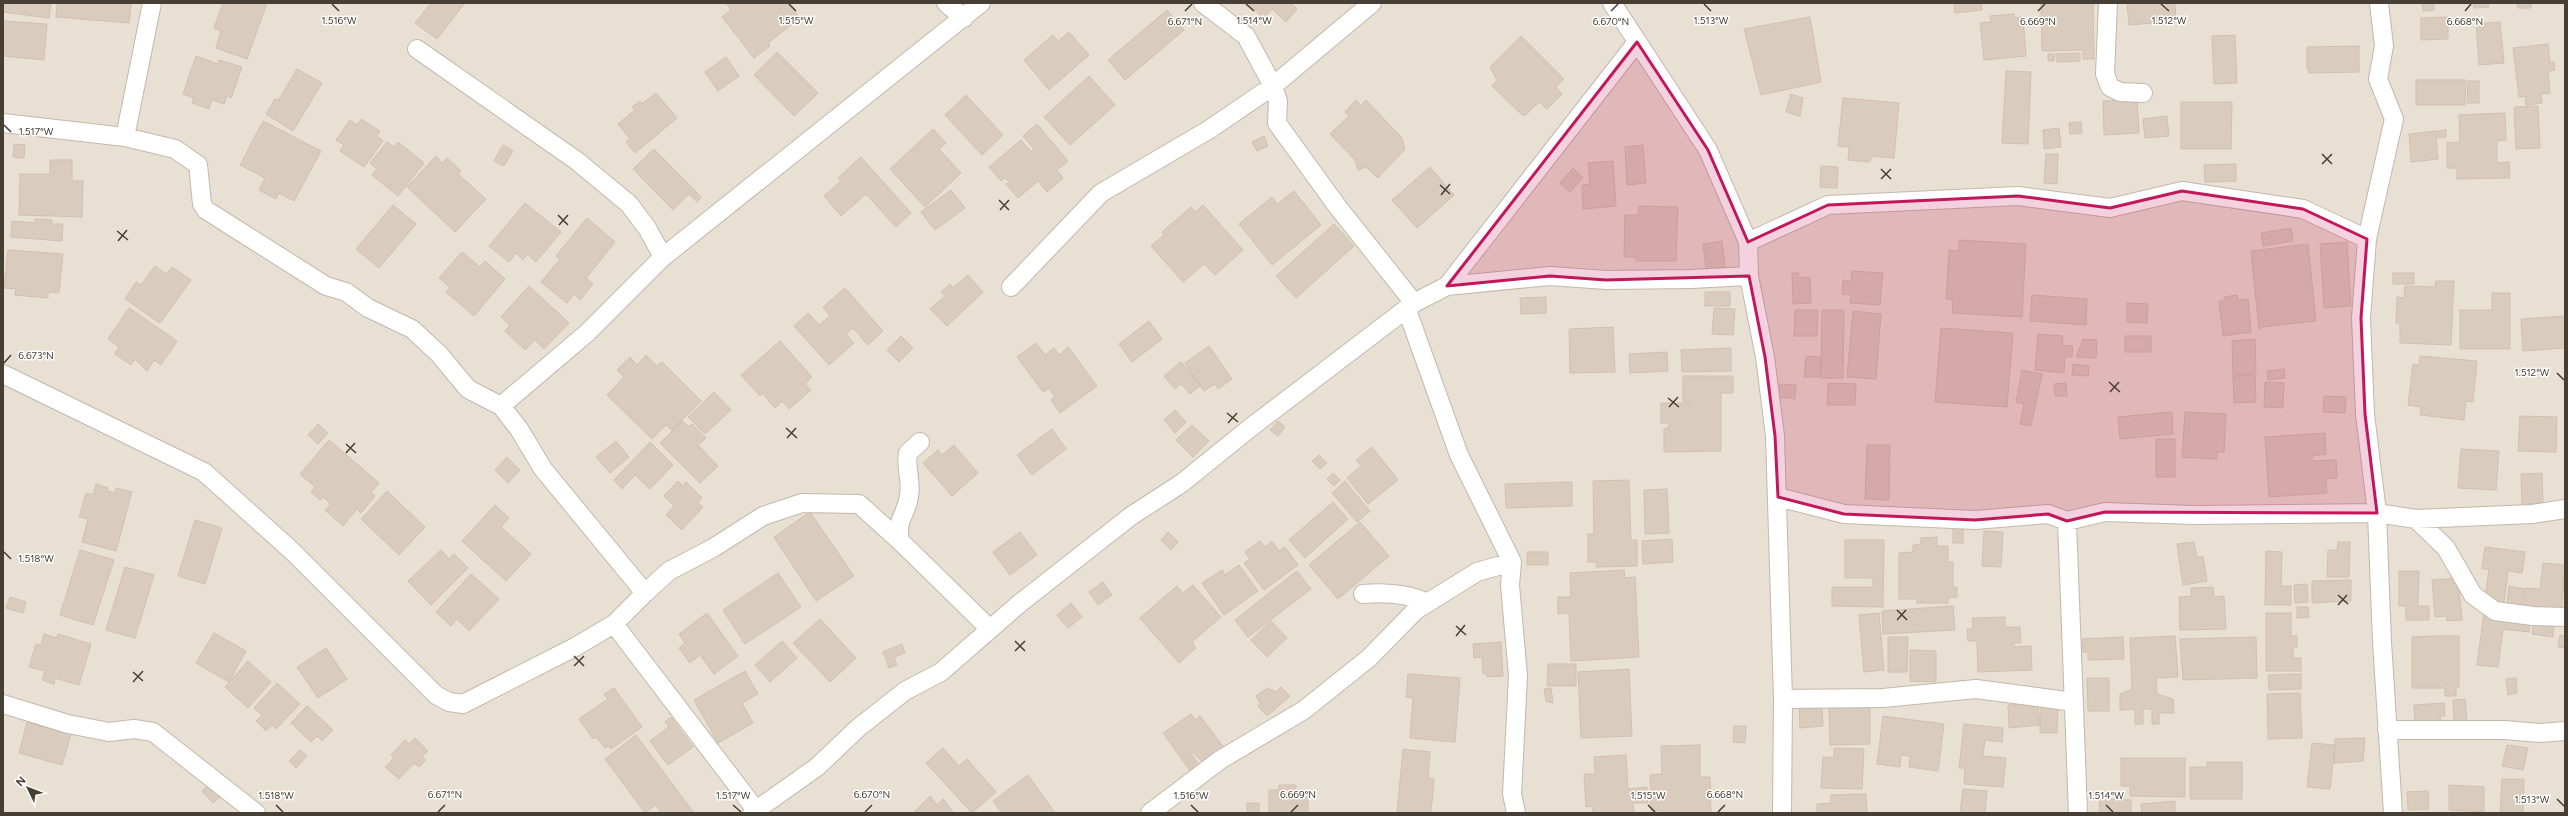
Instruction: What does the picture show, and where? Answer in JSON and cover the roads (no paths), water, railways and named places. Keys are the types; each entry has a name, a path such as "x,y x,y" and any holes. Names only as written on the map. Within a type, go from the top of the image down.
{"street":[{"path":"125,137 152,3"},
{"path":"946,3 964,18"},
{"path":"501,406 587,333 663,257 981,3"},
{"path":"1203,3 1246,36 1273,86 1278,101 1277,123 1411,306 1459,455 1512,562 1510,585 1518,676 1512,794 1516,813"},
{"path":"1011,287 1102,193 1210,130 1273,86 1372,3"},
{"path":"1612,3 1708,150 1748,242 1749,276 1765,357 1775,436 1783,699 1782,813"},
{"path":"2108,3 2105,74 2110,87 2120,92 2143,93"},
{"path":"2379,3 2384,46 2378,79 2394,119 2367,240 2361,318 2365,414 2377,513 2387,730 2393,813"},
{"path":"614,624 754,812 817,767 858,728 905,691 941,672 990,629 1131,516 1182,483 1256,423 1411,306 1447,286 1637,42"},
{"path":"417,49 577,161 630,204 647,228 663,257"},
{"path":"3,123 125,137 175,149 198,164 202,204 206,210 326,286 346,292 368,308 412,329 439,354 468,389 501,406 519,429 543,469 645,593"},
{"path":"1748,242 1828,205 2018,196 2110,208 2182,191 2303,209 2367,240"},
{"path":"1447,286 1550,276 1613,280 1749,276"},
{"path":"3,374 204,472 291,550 436,695 449,702 463,704 478,699 614,624 645,593 669,572 713,548 763,516 802,503 859,504 900,541 990,629"},
{"path":"900,541 898,529 899,519 906,510 910,495 906,466 908,453 920,442"},
{"path":"1778,497 1844,514 1975,520 2048,514 2067,521 2105,512 2194,515 2377,513 2416,519 2532,514 2565,510"},
{"path":"2416,519 2446,548 2473,595 2495,611 2533,616 2565,617"},
{"path":"2067,521 2078,813"},
{"path":"1150,813 1220,760 1304,710 1369,658 1416,610 1477,572 1512,562"},
{"path":"1363,594 1381,592 1415,597 1428,603"},
{"path":"1783,699 1883,698 1976,689 2074,702"},
{"path":"3,704 68,724 109,732 134,728 153,732 256,813"},
{"path":"2387,730 2504,730 2540,733 2565,731"}]}
